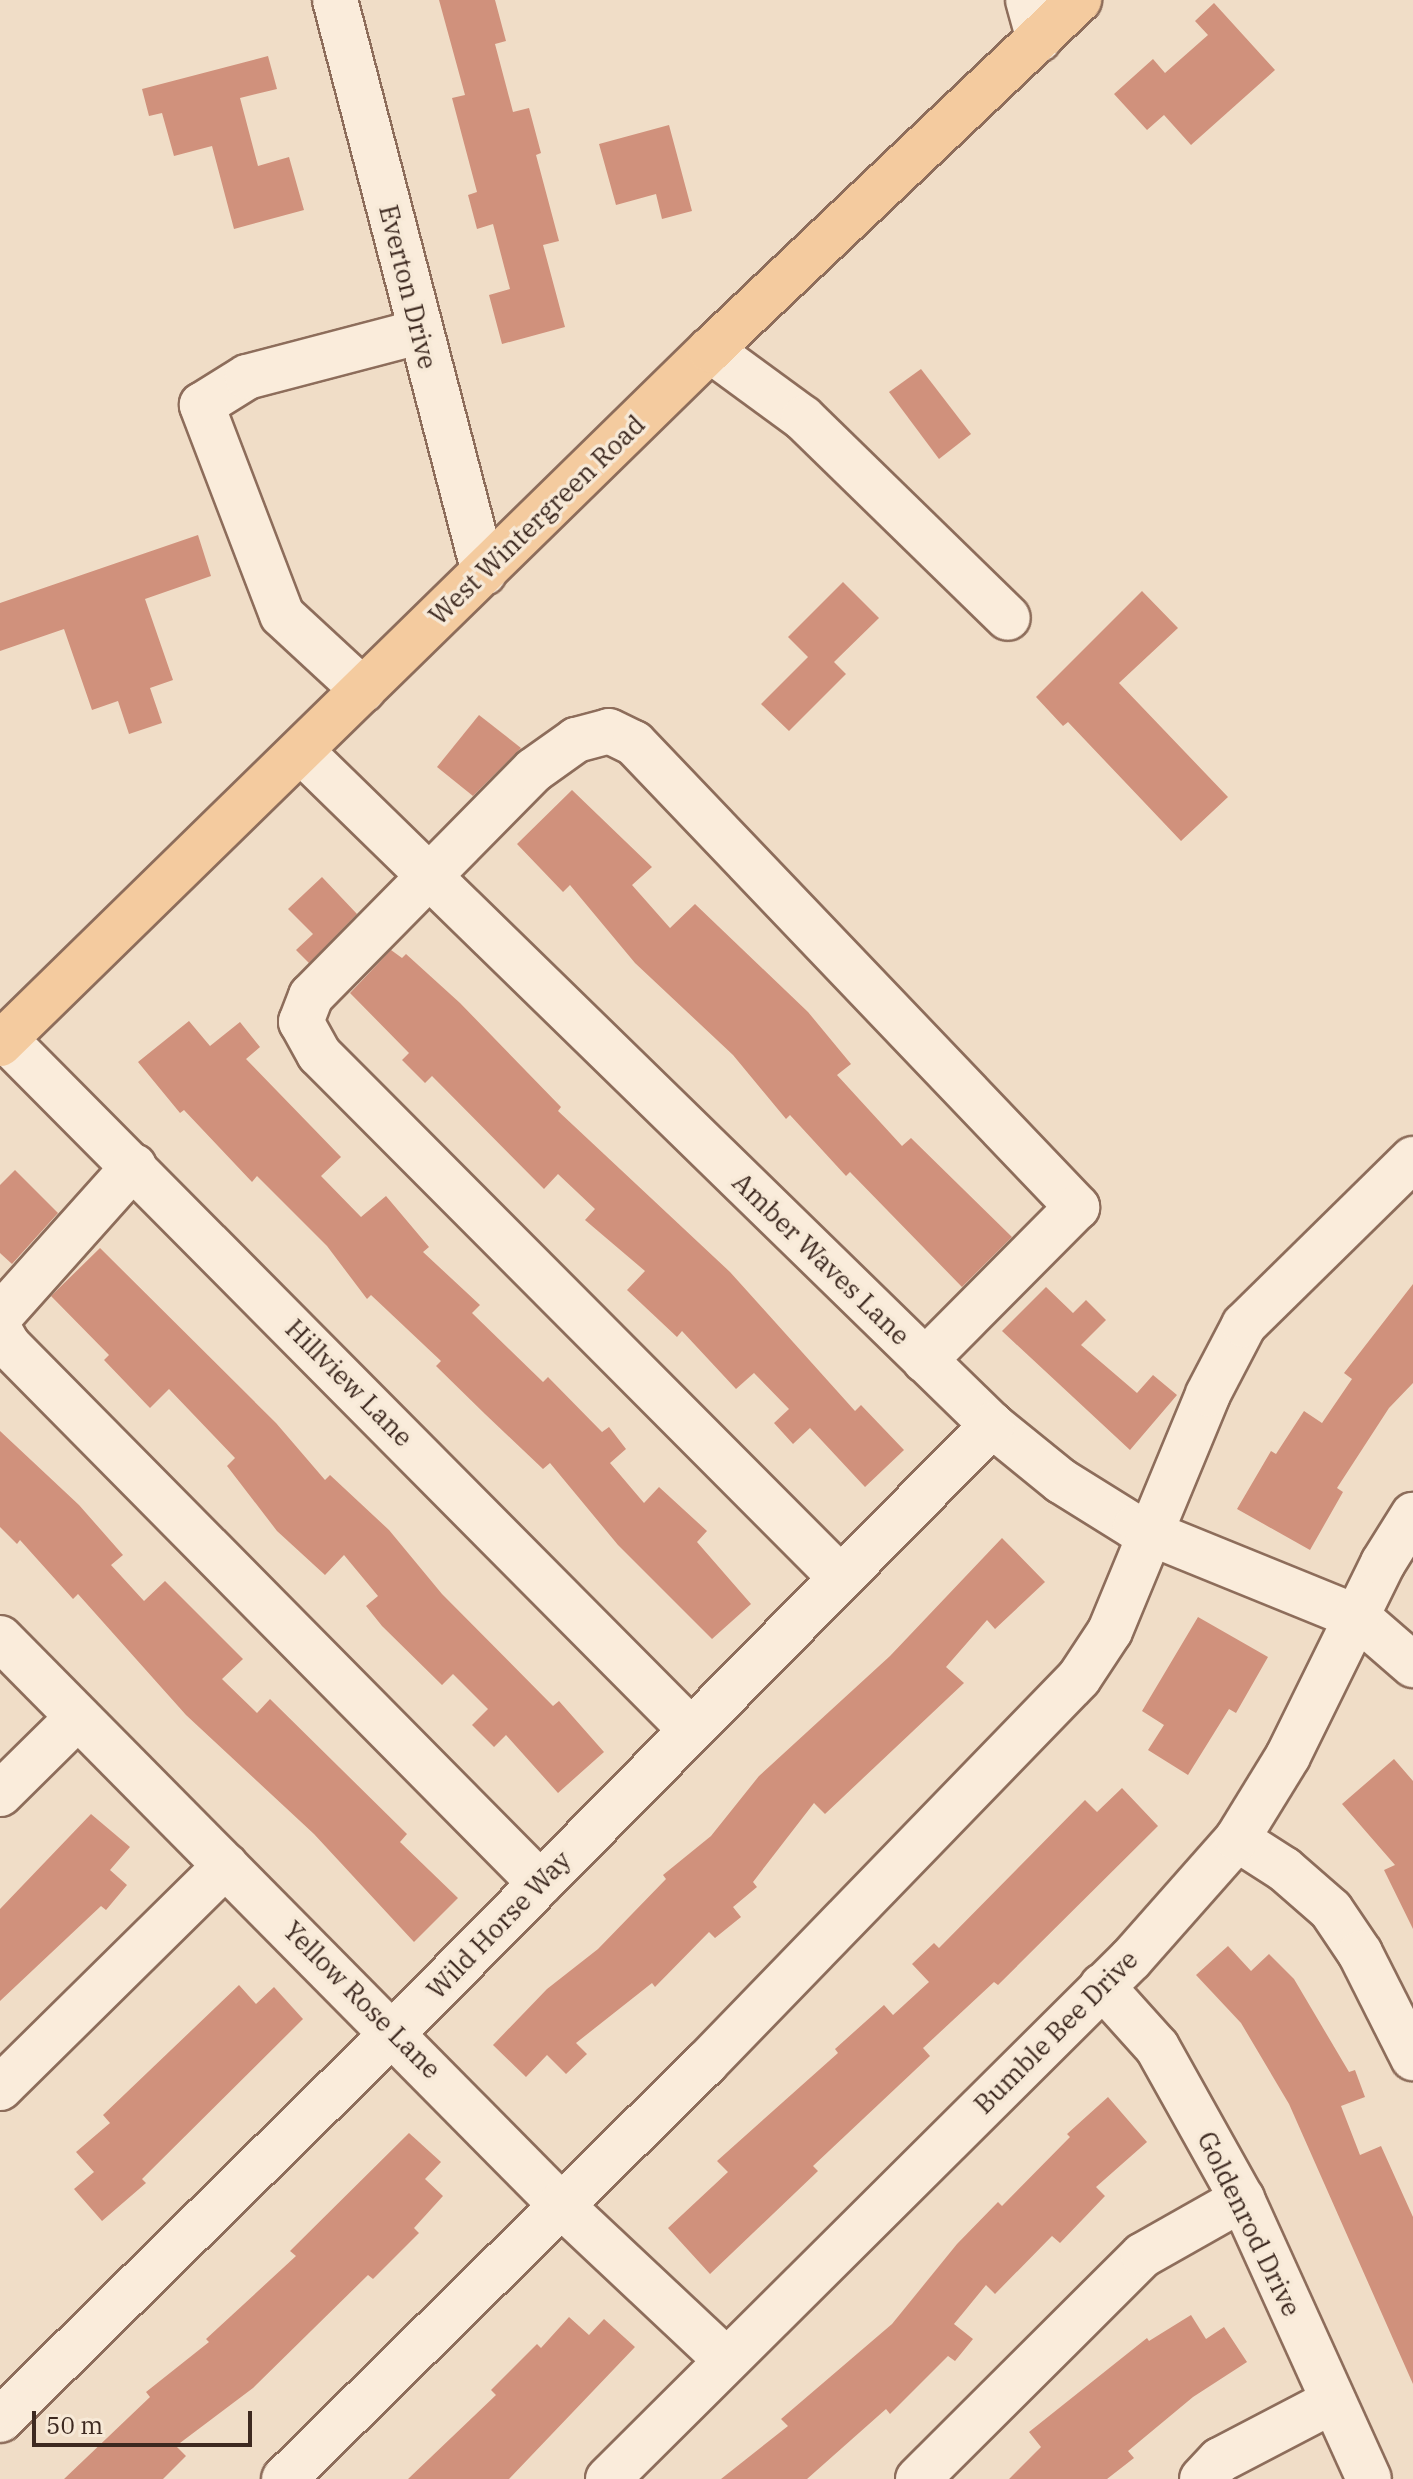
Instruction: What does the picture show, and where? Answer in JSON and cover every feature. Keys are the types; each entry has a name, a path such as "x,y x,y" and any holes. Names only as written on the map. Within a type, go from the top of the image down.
{"main road":[{"name":"West Wintergreen Road","path":"3,1042 710,350 1033,20 1079,0"}],"street":[{"name":"Everton Drive","path":"335,0 484,573"},
{"path":"363,690 282,615 202,405 247,377 419,332"},
{"path":"710,350 814,428 1008,618"},
{"path":"840,1577 304,1036 301,1022 311,996 353,947 430,879 534,770 576,740 609,731 634,743 684,790 1077,1207 925,1360"},
{"name":"Amber Waves Lane","path":"301,751 992,1425 1061,1481 1152,1533 1359,1618 1413,1665"},
{"name":"Hillview Lane","path":"3,1042 134,1166 690,1729"},
{"path":"284,2479 813,1955 1070,1688 1110,1631 1208,1394 1244,1325 1413,1159"},
{"path":"0,1316 134,1166"},
{"path":"0,1331 540,1883"},
{"name":"Wild Horse Way","path":"0,2420 395,2031 992,1425"},
{"name":"Bumble Bee Drive","path":"608,2479 1102,1986 1237,1839 1288,1756 1359,1618 1383,1563 1413,1515"},
{"name":"Yellow Rose Lane","path":"0,1638 77,1718 395,2031 560,2204 726,2360"},
{"path":"0,1794 77,1718"},
{"path":"1237,1839 1284,1869 1331,1910 1360,1953 1413,2058"},
{"path":"0,2088 226,1865"},
{"name":"Goldenrod Drive","path":"1102,1986 1157,2047 1242,2199 1369,2479"},
{"path":"918,2479 1143,2255 1242,2199"},
{"path":"1202,2479 1220,2460 1333,2401"}],"building":[{"path":"439,0 495,0 506,41 495,44 513,112 529,108 541,153 536,155 559,241 543,245 565,327 502,344 489,295 510,289 493,224 477,229 468,195 477,192 452,98 465,95"},
{"path":"1214,3 1275,70 1191,145 1164,115 1147,130 1114,94 1153,59 1165,73 1208,35 1195,21"},
{"path":"268,56 277,89 240,98 258,166 289,157 304,210 234,229 212,146 174,156 162,113 149,116 142,89"},
{"path":"669,125 692,211 662,219 656,194 616,205 599,144"},
{"path":"921,369 971,434 939,459 889,392"},
{"path":"198,535 211,576 145,599 173,680 150,688 162,723 129,734 118,701 92,710 64,629 0,651 0,603"},
{"path":"843,582 879,618 834,662 846,674 789,731 761,704 808,657 788,637"},
{"path":"1142,591 1178,628 1119,683 1228,797 1181,841 1068,722 1063,726 1036,697"},
{"path":"479,715 521,748 473,796 437,767"},
{"path":"572,790 652,867 632,885 670,928 695,904 808,1012 851,1064 837,1075 902,1146 911,1138 1012,1237 962,1287 850,1172 846,1176 790,1115 786,1119 733,1055 635,963 570,885 563,892 517,844"},
{"path":"322,877 357,914 309,963 296,950 313,934 288,909"},
{"path":"391,950 402,958 406,954 460,1003 561,1107 558,1111 730,1272 855,1411 861,1405 904,1450 865,1487 810,1428 793,1444 774,1423 789,1409 754,1373 736,1389 682,1331 677,1337 627,1290 645,1271 585,1220 595,1209 558,1174 544,1189 432,1076 425,1083 402,1060 409,1053 350,993"},
{"path":"189,1021 210,1046 240,1022 260,1047 246,1059 341,1157 321,1176 361,1217 386,1196 429,1247 423,1252 480,1305 472,1313 543,1382 548,1377 602,1432 609,1427 626,1449 610,1463 644,1503 659,1487 707,1531 697,1542 751,1604 712,1639 618,1545 550,1463 543,1469 436,1366 441,1361 371,1295 367,1299 327,1246 257,1176 252,1182 184,1110 180,1113 138,1062"},
{"path":"15,1170 58,1213 12,1264 0,1253 0,1185"},
{"path":"100,1248 276,1423 325,1480 330,1475 389,1530 442,1594 553,1706 559,1701 604,1752 558,1793 506,1735 494,1747 472,1725 488,1709 453,1674 442,1685 382,1626 366,1606 378,1596 344,1555 325,1575 277,1531 227,1466 235,1458 169,1389 150,1408 104,1360 109,1355 51,1296"},
{"path":"1413,1284 1413,1383 1389,1408 1337,1488 1343,1492 1310,1550 1237,1509 1271,1451 1276,1454 1304,1411 1322,1423 1352,1379 1344,1373"},
{"path":"1046,1287 1073,1313 1086,1300 1106,1320 1081,1345 1137,1393 1153,1375 1177,1395 1130,1450 1002,1331"},
{"path":"0,1431 79,1505 123,1555 111,1565 144,1601 165,1581 243,1659 222,1679 257,1713 270,1699 407,1834 400,1842 458,1898 414,1942 314,1834 186,1715 78,1594 73,1599 20,1540 17,1544 0,1527"},
{"path":"1002,1538 1045,1582 995,1629 987,1620 946,1667 964,1683 825,1814 814,1803 753,1882 757,1887 733,1907 741,1917 715,1938 709,1932 655,1987 652,1983 576,2043 587,2054 566,2074 547,2055 526,2077 493,2045 547,1989 598,1949 666,1879 663,1875 711,1836 759,1776 890,1656"},
{"path":"1198,1617 1268,1657 1236,1713 1229,1709 1188,1775 1148,1750 1164,1725 1142,1711"},
{"path":"1394,1759 1413,1781 1413,1929 1384,1870 1395,1865 1342,1804"},
{"path":"1122,1788 1158,1826 998,1985 994,1982 923,2048 930,2056 813,2166 818,2171 710,2274 668,2228 728,2172 717,2161 838,2053 835,2049 884,2005 893,2015 929,1982 912,1964 934,1943 939,1948 1085,1800 1097,1812"},
{"path":"91,1814 130,1847 110,1870 127,1885 106,1910 101,1906 0,2001 0,1909"},
{"path":"1228,1946 1251,1971 1269,1954 1294,1979 1349,2072 1355,2070 1365,2097 1341,2106 1360,2155 1381,2146 1413,2217 1413,2384 1289,2104 1241,2023 1196,1975"},
{"path":"239,1985 256,2004 274,1987 303,2019 142,2179 146,2183 102,2221 74,2189 94,2172 76,2152 110,2123 103,2115"},
{"path":"1108,2097 1147,2142 1096,2187 1105,2196 1060,2243 1052,2236 995,2294 986,2285 954,2324 973,2339 955,2361 948,2356 890,2414 886,2409 807,2479 721,2479 788,2426 781,2419 892,2324 957,2244 998,2202 1002,2206 1070,2137 1067,2134"},
{"path":"409,2133 441,2162 425,2179 443,2196 414,2228 419,2233 373,2279 368,2275 253,2388 176,2446 186,2456 163,2479 64,2479 150,2397 146,2392 209,2342 206,2339 296,2256 290,2251"},
{"path":"1191,2315 1206,2339 1224,2327 1247,2362 1193,2397 1128,2451 1134,2458 1107,2479 1009,2479 1041,2447 1029,2432 1147,2338 1149,2341"},
{"path":"569,2317 589,2335 604,2319 635,2347 509,2479 408,2479 496,2395 491,2390 537,2344 541,2348"}]}
